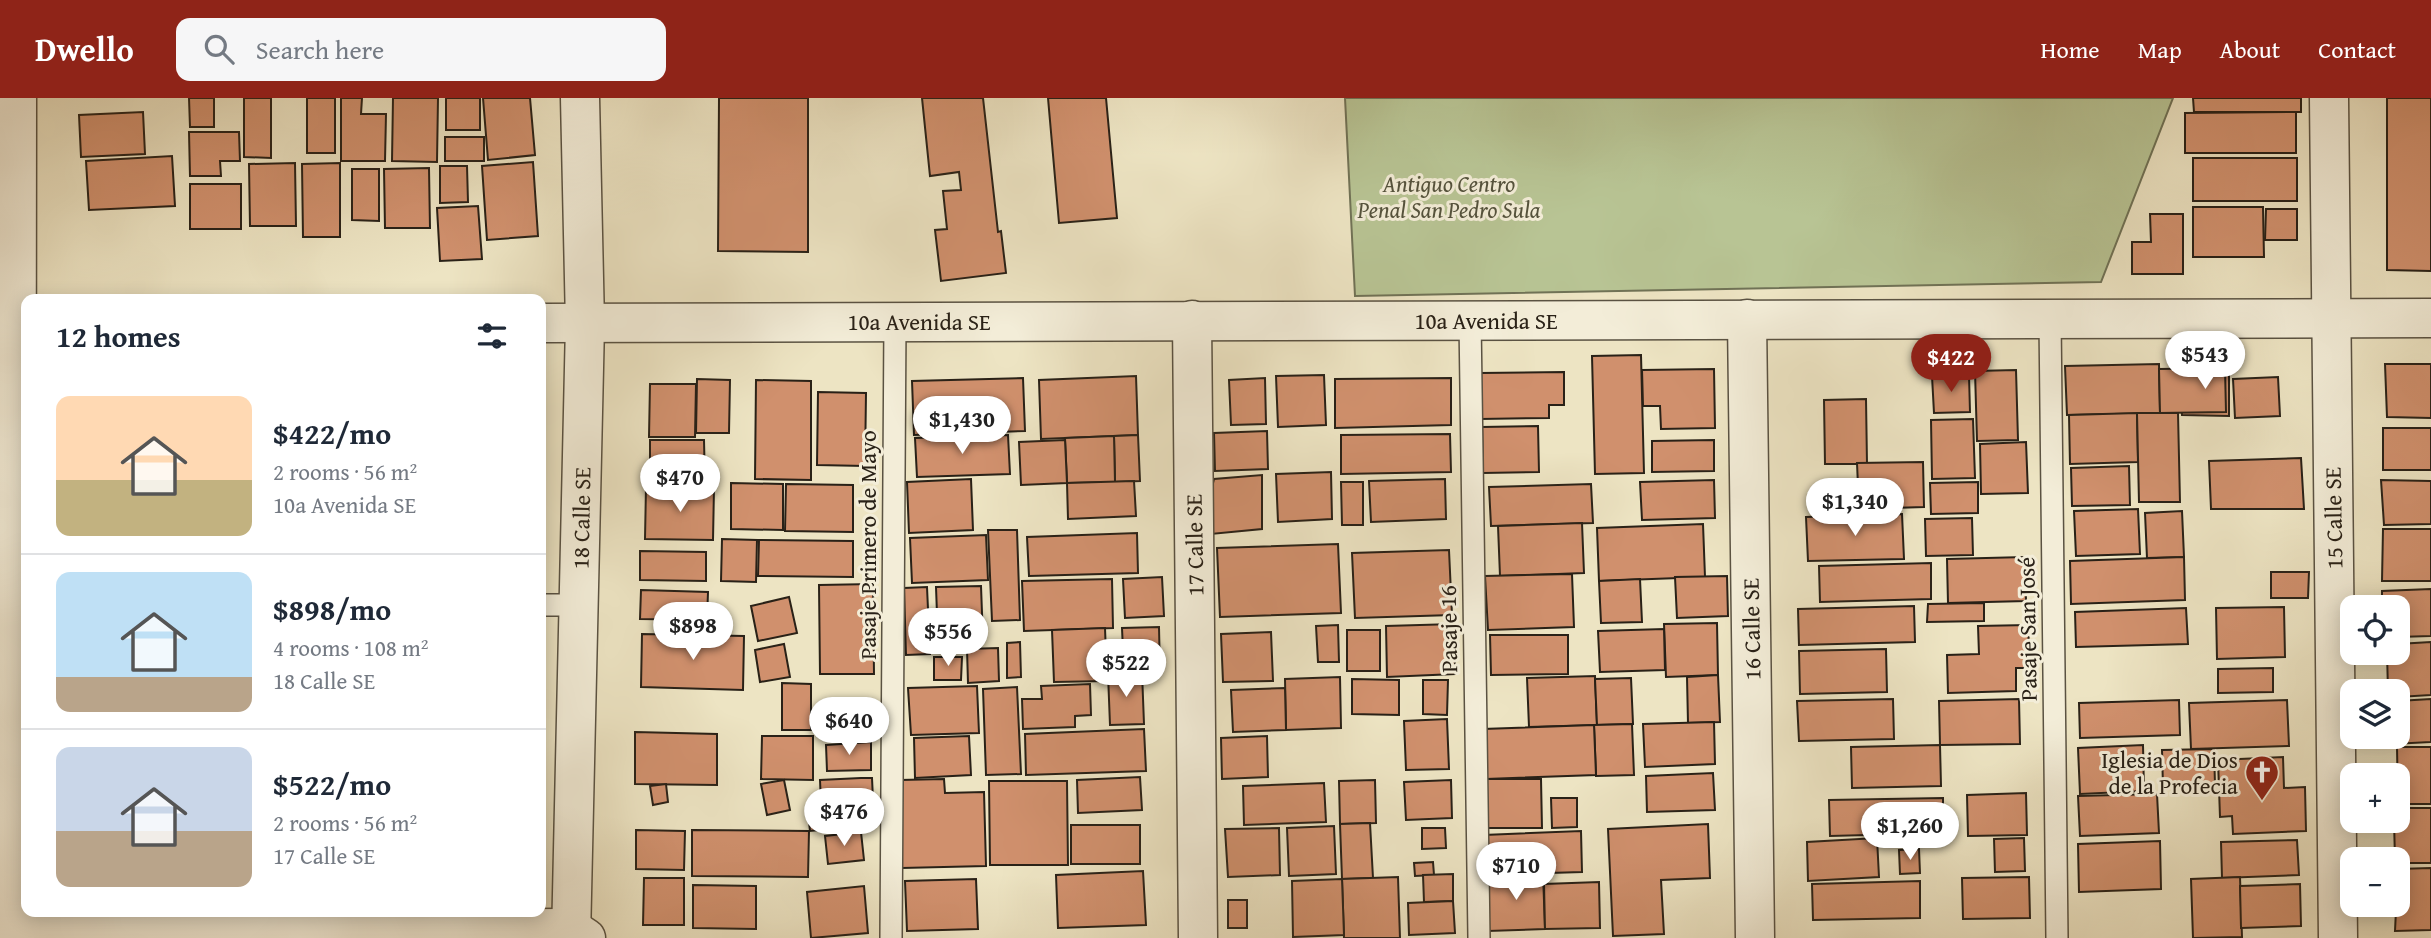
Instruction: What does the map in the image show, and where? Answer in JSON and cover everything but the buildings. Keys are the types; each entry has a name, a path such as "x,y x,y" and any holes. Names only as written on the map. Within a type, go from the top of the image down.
{"street":[{"path":"17,98 14,309 21,601 10,928 310,934 576,935"},
{"name":"18 Calle SE","path":"576,935 585,324 580,98"},
{"name":"15 Calle SE","path":"2329,98 2338,938"},
{"name":"10a Avenida SE","path":"546,323 2431,318"},
{"name":"16 Calle SE","path":"1747,319 1755,938"},
{"name":"17 Calle SE","path":"1192,320 1198,938"}],"lane":[{"name":"Pasaje San José","path":"2050,319 2057,938"},
{"name":"Pasaje 16","path":"1470,320 1479,938"},
{"name":"Pasaje Primero de Mayo","path":"891,938 895,321"},
{"path":"546,605 580,605"}],"green space":[{"name":"Antiguo Centro Penal San Pedro Sula","path":"1345,98 2173,98 2101,282 1355,296"}],"place":[{"name":"Iglesia de Dios de la Profecia","path":"2262,802"}]}
